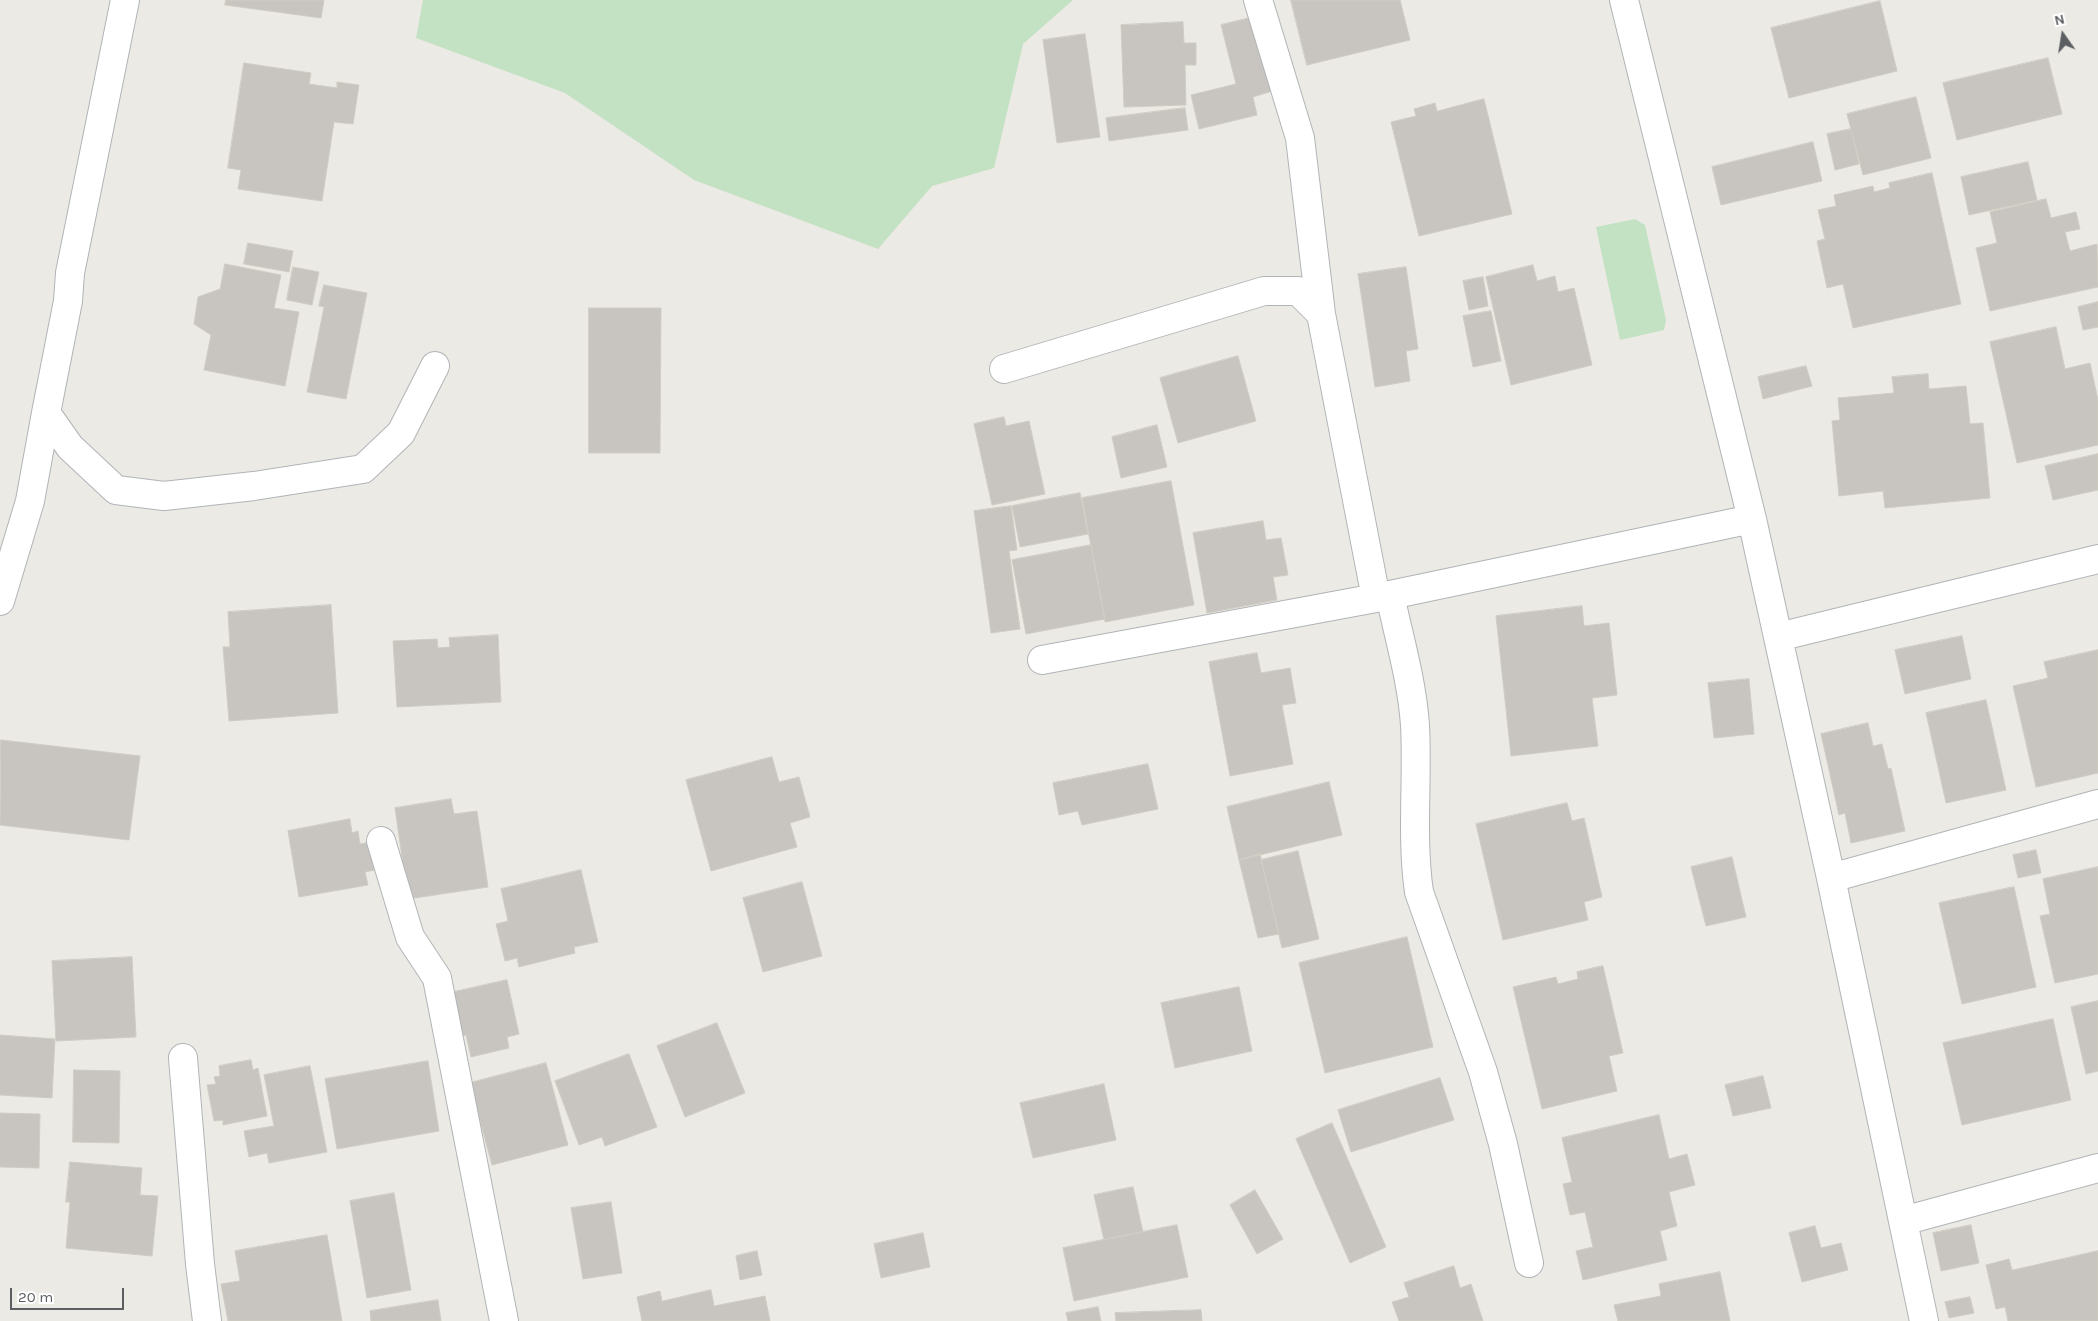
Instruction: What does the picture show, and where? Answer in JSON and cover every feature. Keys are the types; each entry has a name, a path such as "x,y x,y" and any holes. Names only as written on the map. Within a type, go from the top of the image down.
{"street":[{"path":"0,602 30,501 68,301 70,273 126,0"},
{"path":"1258,0 1300,138 1321,314 1383,596 1411,693 1415,725 1416,867 1419,892 1483,1072 1502,1144 1529,1263"},
{"path":"1624,0 1752,519 1831,878 1924,1321"},
{"path":"1004,369 1264,291 1298,291 1321,314"},
{"path":"46,412 70,447 116,490 164,496 254,486 363,469 402,433 435,366"},
{"path":"1042,660 1383,596 1752,519"},
{"path":"1778,637 2098,559"},
{"path":"1831,878 2098,804"},
{"path":"381,841 410,937 437,978 504,1321"},
{"path":"183,1058 200,1264 207,1321"},
{"path":"1903,1221 2098,1168"}],"green space":[{"path":"423,0 1073,0 1023,44 994,168 932,186 878,249 694,180 565,93 416,38"},
{"path":"1635,219 1645,225 1666,320 1664,330 1620,340 1596,227"}],"building":[{"path":"226,0 324,0 321,18 225,5"},
{"path":"1291,0 1400,0 1410,40 1307,65"},
{"path":"1880,1 1897,71 1789,98 1771,28"},
{"path":"1254,17 1272,91 1253,97 1257,115 1199,129 1191,95 1236,84 1221,25"},
{"path":"1183,22 1184,43 1196,43 1196,65 1185,65 1186,105 1124,107 1121,25"},
{"path":"1085,34 1100,137 1057,143 1043,40"},
{"path":"2048,58 2062,114 1957,140 1943,83"},
{"path":"244,63 311,73 309,84 337,88 337,82 359,85 353,124 334,122 322,201 238,189 241,170 228,168"},
{"path":"1916,97 1931,158 1863,175 1847,114"},
{"path":"1484,99 1512,214 1419,236 1391,122 1416,116 1414,109 1435,103 1437,111"},
{"path":"1185,108 1188,130 1109,141 1106,118"},
{"path":"1851,129 1859,164 1835,170 1827,134"},
{"path":"1813,142 1822,181 1721,205 1712,167"},
{"path":"2028,162 2037,200 1969,215 1961,177"},
{"path":"1932,173 1961,304 1853,328 1843,284 1827,288 1817,241 1825,239 1818,210 1836,206 1834,195 1873,186 1874,192 1890,188 1889,183"},
{"path":"2046,199 2051,218 2076,212 2080,229 2065,232 2070,251 2097,244 2098,287 1990,311 1976,248 1997,243 1990,212"},
{"path":"248,243 293,251 289,272 244,264"},
{"path":"225,264 281,275 274,308 299,312 285,386 204,370 211,335 194,324 198,297 220,289"},
{"path":"1533,265 1537,281 1555,276 1558,292 1574,288 1592,365 1511,385 1486,277"},
{"path":"293,267 319,272 312,305 287,300"},
{"path":"1406,267 1418,349 1406,351 1410,381 1375,387 1358,274"},
{"path":"1483,277 1488,306 1469,310 1463,281"},
{"path":"324,285 367,293 346,399 307,392 324,307 319,306"},
{"path":"2098,302 2098,327 2083,330 2078,307"},
{"path":"589,308 661,308 660,453 589,453"},
{"path":"1491,311 1501,361 1473,367 1463,316"},
{"path":"2056,327 2065,369 2090,363 2098,400 2098,445 2017,463 1990,342"},
{"path":"1238,356 1256,421 1178,443 1160,378"},
{"path":"1806,366 1812,386 1763,399 1758,377"},
{"path":"1928,374 1929,389 1966,386 1970,424 1983,423 1990,498 1885,508 1883,491 1839,496 1832,421 1840,420 1838,398 1894,393 1892,377"},
{"path":"1004,417 1006,426 1029,421 1045,494 992,505 974,424"},
{"path":"1157,425 1167,467 1121,478 1112,437"},
{"path":"2098,454 2098,490 2053,500 2045,466"},
{"path":"1171,481 1194,605 1105,622 1082,498"},
{"path":"1080,493 1088,534 1020,547 1012,506"},
{"path":"1011,506 1017,550 1009,551 1020,629 991,633 974,511"},
{"path":"1263,521 1266,540 1281,538 1288,575 1273,577 1277,600 1207,613 1193,533"},
{"path":"1091,545 1105,619 1026,634 1012,560"},
{"path":"331,605 338,713 229,721 223,647 230,647 228,612"},
{"path":"1582,606 1584,626 1609,623 1617,695 1592,698 1598,746 1511,756 1496,616"},
{"path":"498,635 501,702 397,707 393,641 437,639 438,648 450,647 449,638"},
{"path":"1962,636 1971,679 1905,694 1895,650"},
{"path":"2098,650 2098,773 2036,787 2013,686 2048,678 2044,662"},
{"path":"1257,653 1261,673 1290,668 1296,703 1282,705 1293,764 1230,776 1209,662"},
{"path":"1749,679 1754,734 1714,738 1708,683"},
{"path":"1986,700 2006,790 1946,803 1926,713"},
{"path":"1868,723 1873,746 1882,744 1888,769 1891,768 1905,831 1851,843 1845,813 1839,815 1821,734"},
{"path":"1,740 140,756 129,840 0,825"},
{"path":"772,757 779,782 799,777 810,817 790,823 797,847 711,871 686,780"},
{"path":"1148,764 1158,809 1082,825 1078,811 1059,815 1053,783"},
{"path":"1329,782 1342,835 1239,860 1227,807"},
{"path":"451,799 454,814 477,811 488,887 408,899 395,808"},
{"path":"1567,803 1572,821 1584,818 1602,897 1584,902 1588,920 1503,940 1476,824"},
{"path":"350,819 352,833 358,831 360,844 370,842 375,870 365,872 368,885 299,897 288,831"},
{"path":"2036,850 2041,873 2018,878 2013,855"},
{"path":"1298,851 1319,939 1282,948 1261,860"},
{"path":"1260,854 1279,934 1258,938 1239,860"},
{"path":"1732,857 1746,917 1706,926 1691,867"},
{"path":"2098,867 2098,974 2055,983 2040,916 2050,914 2043,879"},
{"path":"581,870 598,942 574,947 575,953 519,967 517,958 505,961 496,924 508,921 501,889"},
{"path":"802,882 822,956 763,972 743,898"},
{"path":"2014,887 2036,987 1962,1004 1939,903"},
{"path":"1407,937 1433,1047 1325,1073 1299,963"},
{"path":"132,957 136,1037 56,1041 52,961"},
{"path":"1603,966 1623,1053 1609,1056 1617,1091 1542,1109 1513,987 1556,977 1558,984 1578,979 1577,972"},
{"path":"507,980 519,1034 507,1037 509,1048 471,1057 466,1035 459,1037 453,1012 458,1011 454,992"},
{"path":"1239,987 1252,1051 1175,1068 1161,1003"},
{"path":"2098,1001 2098,1071 2086,1074 2071,1007"},
{"path":"2053,1019 2071,1100 1962,1125 1943,1043"},
{"path":"717,1023 745,1093 685,1117 657,1046"},
{"path":"0,1035 55,1039 52,1098 0,1095"},
{"path":"629,1054 657,1127 605,1146 602,1137 579,1145 555,1081"},
{"path":"251,1060 253,1070 258,1068 267,1116 223,1125 223,1120 214,1121 207,1085 216,1084 214,1077 220,1076 219,1066"},
{"path":"428,1061 439,1131 337,1149 325,1079"},
{"path":"546,1063 568,1145 492,1165 470,1083"},
{"path":"310,1066 327,1152 269,1163 267,1153 249,1157 244,1131 274,1126 264,1075"},
{"path":"74,1070 120,1071 119,1143 73,1142"},
{"path":"1763,1076 1771,1108 1733,1116 1725,1085"},
{"path":"1440,1078 1454,1120 1351,1152 1338,1110"},
{"path":"1104,1084 1116,1140 1033,1158 1020,1103"},
{"path":"0,1113 40,1114 39,1168 0,1167"},
{"path":"1659,1115 1669,1159 1687,1154 1695,1185 1669,1192 1677,1226 1660,1231 1667,1260 1583,1280 1576,1251 1593,1247 1585,1212 1570,1215 1563,1184 1572,1182 1562,1138"},
{"path":"1332,1123 1386,1247 1350,1263 1296,1139"},
{"path":"70,1162 142,1168 140,1195 158,1196 152,1256 66,1248 70,1202 66,1202"},
{"path":"1133,1187 1143,1232 1104,1240 1094,1195"},
{"path":"1255,1190 1283,1239 1257,1254 1230,1205"},
{"path":"394,1193 411,1290 367,1298 350,1201"},
{"path":"611,1202 622,1273 583,1279 571,1208"},
{"path":"1177,1225 1188,1277 1074,1301 1063,1248"},
{"path":"1971,1225 1979,1263 1941,1271 1933,1233"},
{"path":"1815,1226 1821,1248 1841,1243 1848,1270 1802,1282 1789,1233"},
{"path":"923,1233 930,1267 881,1278 874,1244"},
{"path":"327,1235 342,1321 228,1321 221,1284 240,1281 235,1251"},
{"path":"757,1251 762,1275 740,1280 736,1256"},
{"path":"2098,1251 2098,1321 2008,1321 2005,1307 1996,1309 1986,1265 2009,1259 2012,1270"},
{"path":"1454,1266 1460,1288 1471,1284 1483,1321 1399,1321 1392,1302 1409,1297 1404,1283"},
{"path":"1720,1272 1730,1321 1618,1321 1614,1305 1661,1296 1659,1284"},
{"path":"711,1290 714,1306 765,1296 770,1321 642,1321 637,1297 660,1291 662,1301"},
{"path":"1970,1297 1974,1313 1949,1318 1945,1302"},
{"path":"438,1300 441,1321 371,1321 370,1311"},
{"path":"1098,1307 1101,1321 1068,1321 1066,1313"},
{"path":"1201,1310 1202,1321 1116,1321 1115,1313"}]}
